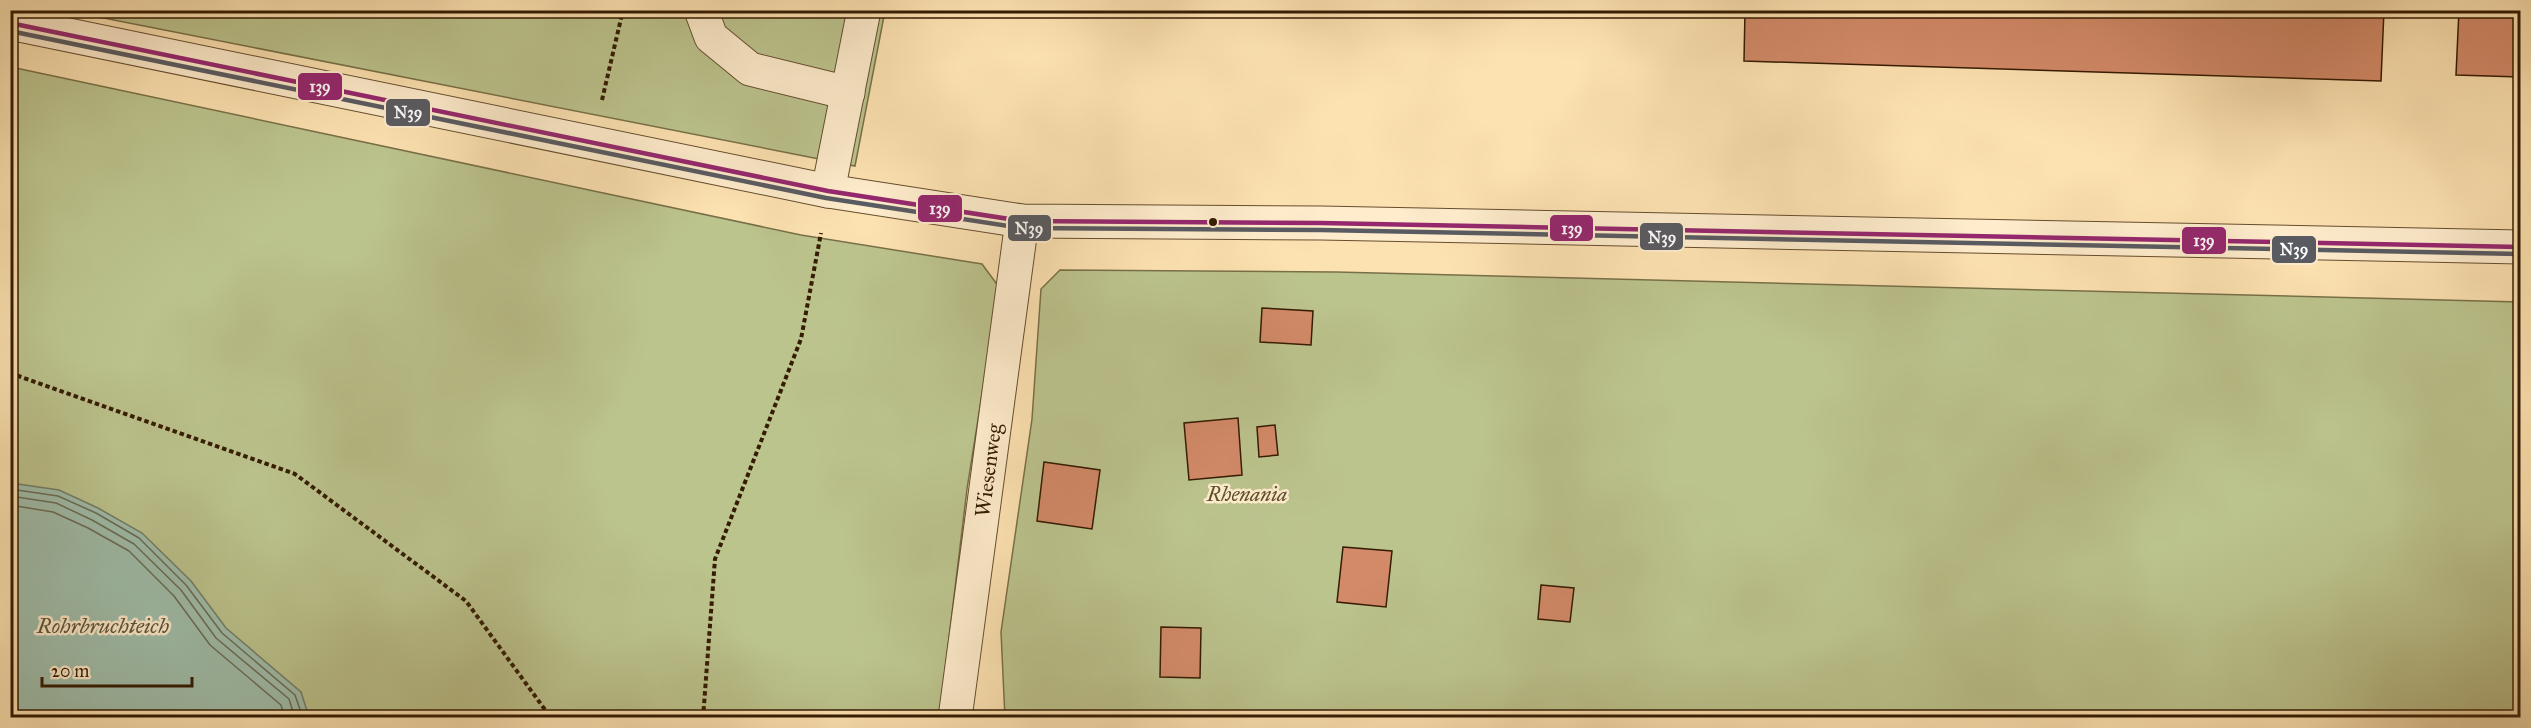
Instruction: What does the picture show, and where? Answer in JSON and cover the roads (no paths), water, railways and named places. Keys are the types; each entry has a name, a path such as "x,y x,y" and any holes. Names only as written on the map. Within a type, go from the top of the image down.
{"street":[{"path":"700,10 711,37 750,69 848,93"},
{"path":"828,190 864,10"},
{"path":"10,23 828,190 1022,221 1321,223 2520,247"},
{"name":"Wiesenweg","path":"955,717 1022,221"}],"water":[{"name":"Rohrbruchteich","path":"11,483 59,490 98,508 142,533 191,581 226,628 301,692 309,717 11,717"}],"park label":[{"name":"Rhenania","path":"1247,494"}]}
